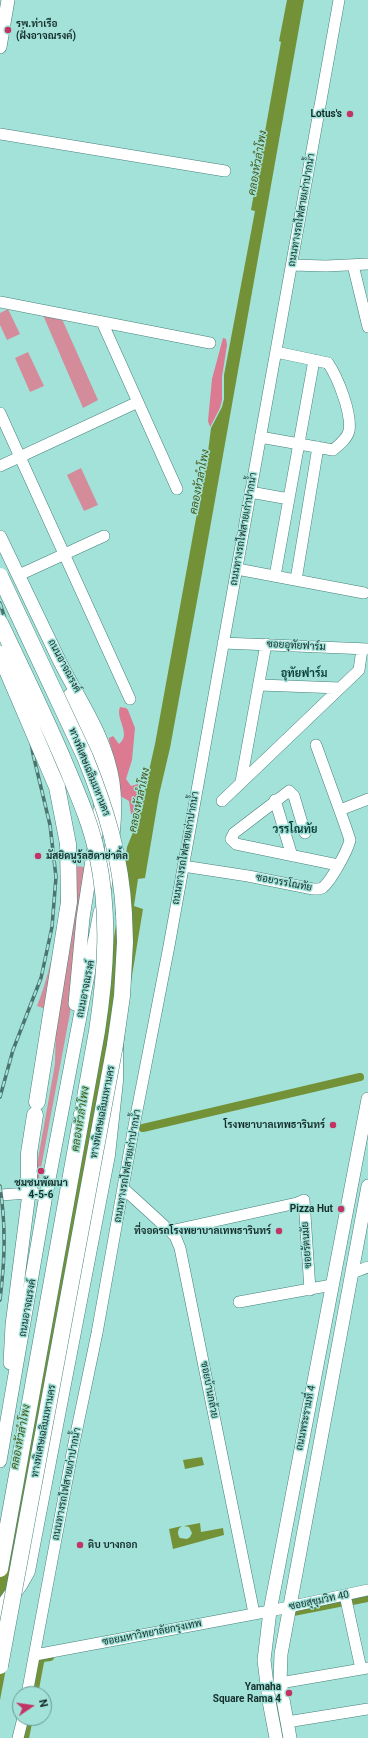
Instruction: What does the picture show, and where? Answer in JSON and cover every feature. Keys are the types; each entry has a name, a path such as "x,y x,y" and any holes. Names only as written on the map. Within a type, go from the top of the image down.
{"highway":[{"name":"ทางพิเศษเฉลิมมหานคร","path":"0,1666 115,1045 122,996 125,942 123,892 116,845 105,809 86,757 10,576"},
{"name":"ทางพิเศษเฉลิมมหานคร","path":"0,623 49,725 88,821 98,855 103,884 106,951 104,991 98,1032 0,1569"},
{"path":"0,654 56,787 68,844 68,910 29,1153 38,1194"},
{"path":"0,1611 19,1585 27,1571 107,1155 115,1081 115,1045"}],"main road":[{"path":"0,12 2,0"},
{"path":"0,47 8,0"},
{"name":"ถนนอาจณรงค์","path":"0,537 10,576 75,686 98,733 109,763 115,798 113,836 106,885 38,1194"},
{"name":"ถนนอาจณรงค์","path":"0,551 10,576 75,705 99,766 102,796 83,918 74,1013 38,1194 0,1461"},
{"name":"ถนนพระรามที่ 4","path":"276,1738 268,1701 264,1660 270,1611 368,1099"},
{"name":"ถนนพระรามที่ 4","path":"290,1738 280,1683 281,1654 368,1186"},
{"path":"0,1414 10,1363 12,1324 38,1194"},
{"path":"332,1285 352,1273"}],"street":[{"name":"ถนนทางรถไฟสายเก่าปากน้ำ","path":"29,1686 124,1189 339,0"},
{"path":"0,134 226,171"},
{"path":"292,265 309,267 368,264"},
{"path":"354,265 368,327"},
{"path":"0,302 210,343"},
{"path":"102,322 177,489"},
{"path":"260,437 333,450 341,443 348,431 349,421 339,385 328,363 276,352"},
{"path":"275,576 314,360"},
{"path":"0,466 138,402"},
{"path":"0,413 130,699"},
{"path":"296,580 318,447"},
{"path":"250,492 289,499"},
{"path":"10,576 104,536"},
{"path":"237,569 364,593"},
{"name":"ซอยอุทัยฟาร์ม","path":"223,643 365,649"},
{"path":"241,782 260,685 266,644"},
{"path":"222,801 359,670 365,649"},
{"path":"260,685 340,688"},
{"name":"ซอยวรรโณทัย","path":"183,866 318,889 325,885 338,865 350,840 316,745"},
{"path":"305,833 292,793 289,791 275,800 234,833 231,839 236,844 338,865"},
{"path":"340,810 368,799"},
{"path":"275,800 292,856"},
{"name":"ซอยบ้านกล้วย","path":"124,1189 175,1236 180,1248 185,1266 254,1613"},
{"path":"0,1195 38,1194"},
{"name":"ซอยรัตนมัย","path":"170,1231 297,1203 304,1200 310,1290"},
{"path":"352,1273 368,1267"},
{"path":"239,1302 332,1285"},
{"name":"ซอยสุขุมวิท 40","path":"270,1611 368,1590"},
{"path":"280,1683 364,1668 345,1596"},
{"name":"ซอยมหาวิทยาลัยกรุงเทพ","path":"35,1655 270,1611"},
{"path":"287,1722 368,1709"},
{"path":"18,1738 21,1726"}],"shaded area":[{"path":"8,309 20,334 7,340 0,325 0,313"},
{"path":"43,315 62,319 98,400 83,408"},
{"path":"223,338 226,339 227,345 222,377 222,400 220,408 210,427 208,421 212,379"},
{"path":"28,352 44,386 30,392 15,358"},
{"path":"81,468 98,505 84,511 67,475"},
{"path":"120,707 128,710 135,728 132,760 126,779 131,786 138,784 142,790 139,793 138,812 135,814 131,814 129,801 122,797 120,793 119,776 109,740 109,738 113,736 119,744 123,740 124,731 119,712"},
{"path":"73,866 86,867 70,1013 37,1189 33,1187 55,1064 56,1020"},
{"path":"65,877 46,1009 37,1006 52,958"}],"water":[{"name":"คลองหัวลำโพง","path":"287,0 304,0 170,748 159,795 145,878 138,879 134,906 143,909 129,994 123,1052 0,1700 0,1527 101,1029 127,847 138,820 155,744 205,469 202,468 204,460 207,460 211,428 222,407 224,399 224,375 255,211 251,210"},
{"path":"202,1457 204,1465 185,1469 183,1460"},
{"path":"200,1523 201,1532 223,1528 224,1535 173,1549 169,1529 182,1526 178,1530 178,1535 180,1538 187,1539 192,1533 189,1527 184,1526"}],"waterway":[{"path":"143,1128 360,1077"},
{"path":"347,1602 368,1598"},
{"path":"293,1612 339,1603"},
{"path":"36,1686 40,1662 42,1658 50,1657"},
{"path":"25,1738 27,1726"}],"railway":[{"path":"0,603 16,653 33,754 50,825 56,877 52,927 41,978 13,1050 0,1097"},
{"path":"0,1186 4,1243 0,1300"}],"place":[{"name":"รพ.ท่าเรือ (ฝั่งอาจณรงค์)","path":"8,30"},
{"name":"Lotus's","path":"350,114"},
{"name":"มัสยิดนูรู้ลฮิดาย่าติ้ล","path":"38,856"},
{"name":"โรงพยาบาลเทพธารินทร์","path":"333,1125"},
{"name":"ชุมชนพัฒนา 4-5-6","path":"41,1171"},
{"name":"Pizza Hut","path":"341,1209"},
{"name":"ที่จอดรถโรงพยาบาลเทพธารินทร์","path":"279,1231"},
{"name":"ดิบ บางกอก","path":"80,1545"},
{"name":"Yamaha Square Rama 4","path":"289,1693"}],"district":[{"name":"อุทัยฟาร์ม","path":"304,674"},
{"name":"วรรโณทัย","path":"295,830"}]}
